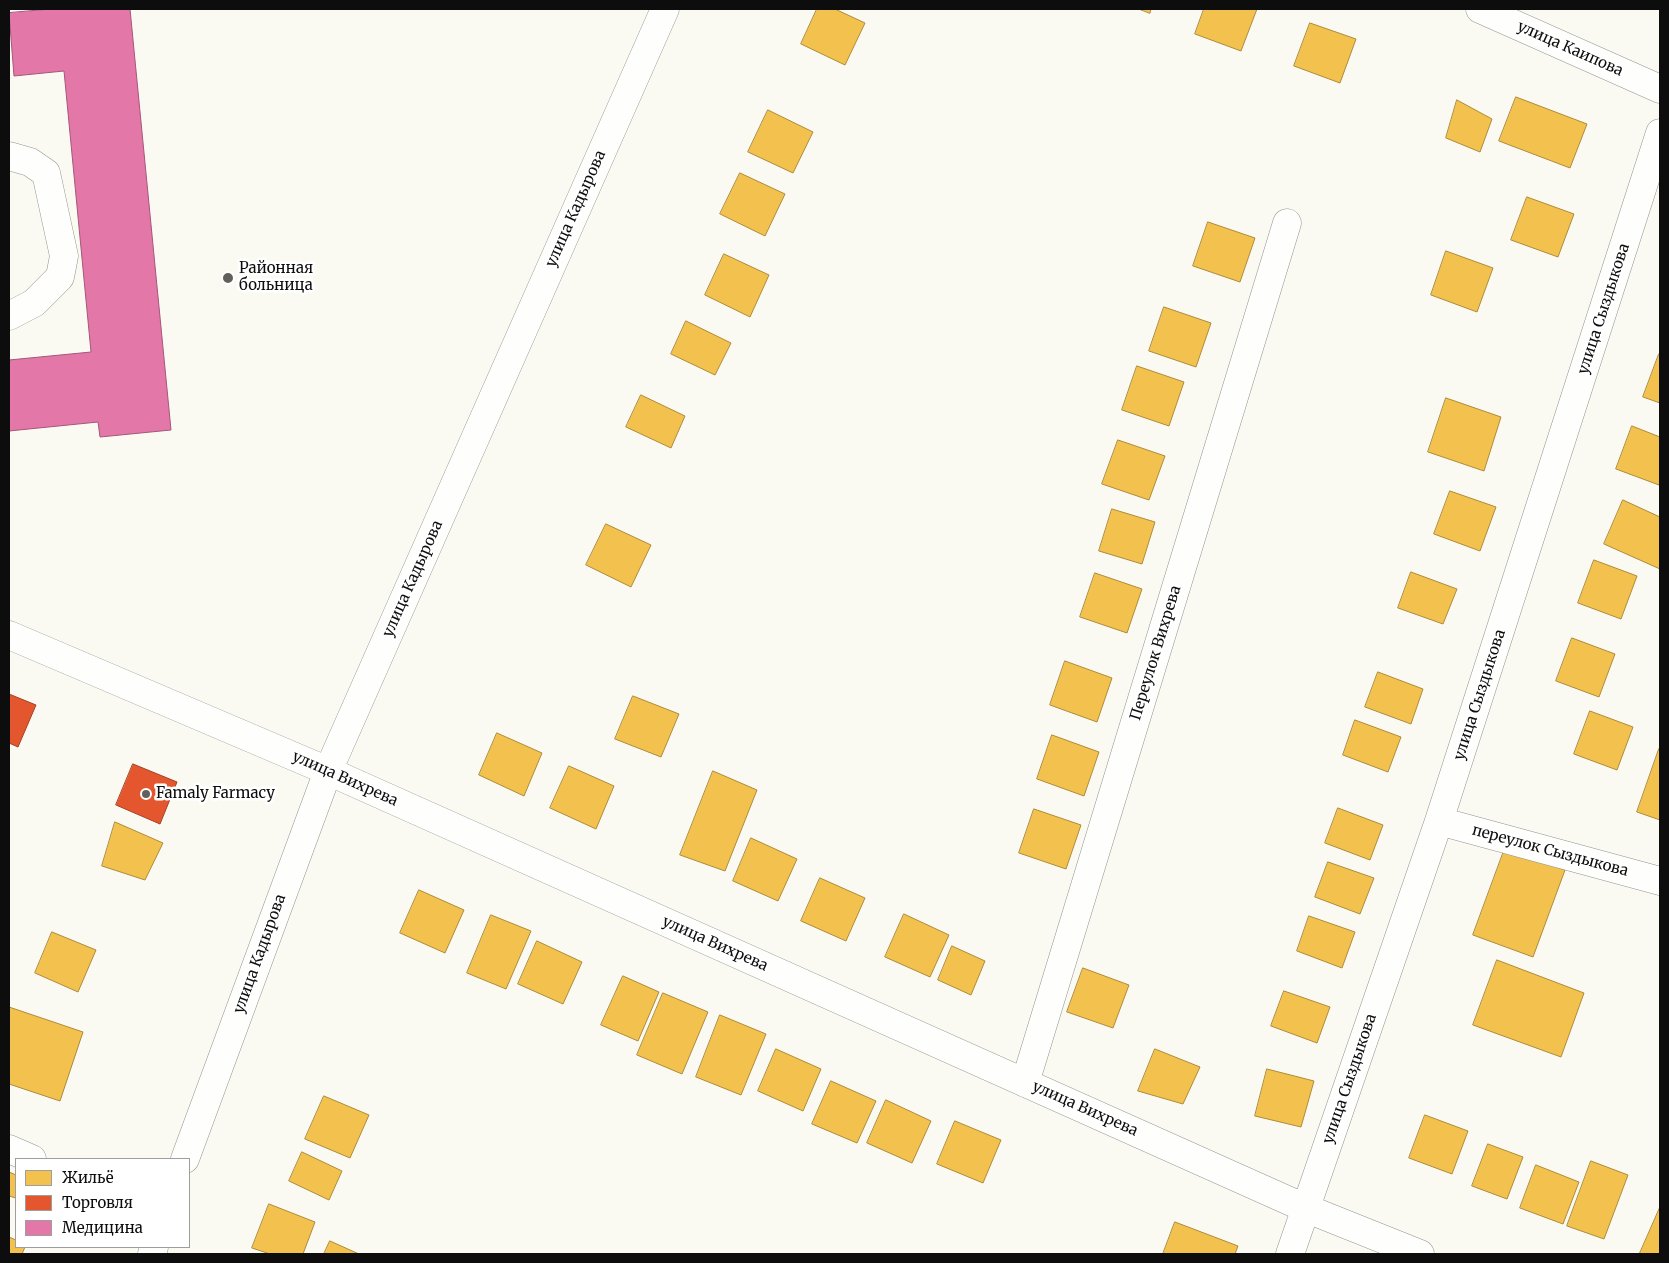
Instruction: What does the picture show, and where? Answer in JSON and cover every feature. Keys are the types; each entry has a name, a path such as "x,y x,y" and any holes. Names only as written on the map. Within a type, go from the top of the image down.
{"street":[{"name":"улица Кадырова","path":"185,1158 328,771 665,9"},
{"name":"улица Каипова","path":"1480,9 1660,89"},
{"name":"улица Сыздыкова","path":"1290,1254 1439,821 1660,133"},
{"path":"9,156 30,162 46,173 64,256 60,277 34,303 9,316"},
{"name":"Переулок Вихрева","path":"1025,1083 1287,223"},
{"name":"улица Вихрева","path":"9,635 328,771 1305,1208 1420,1254"},
{"name":"переулок Сыздыкова","path":"1439,821 1660,881"},
{"path":"9,1149 30,1158"}],"building: Жильё":[{"path":"817,9 835,9 865,23 845,65 801,44"},
{"path":"1139,9 1151,9 1150,13"},
{"path":"1204,9 1257,9 1241,51 1195,34"},
{"path":"1310,23 1356,39 1340,83 1294,66"},
{"path":"1516,97 1587,124 1570,168 1499,141"},
{"path":"1457,100 1492,119 1480,152 1446,138"},
{"path":"768,110 813,132 793,173 748,152"},
{"path":"740,173 785,194 765,236 720,214"},
{"path":"1527,197 1574,214 1558,257 1511,240"},
{"path":"1208,222 1255,238 1240,282 1193,266"},
{"path":"1446,251 1493,268 1477,312 1431,295"},
{"path":"724,254 769,275 750,317 705,295"},
{"path":"1164,307 1211,323 1196,367 1149,351"},
{"path":"686,321 731,343 715,375 671,354"},
{"path":"1660,354 1660,403 1643,397"},
{"path":"1137,366 1184,382 1169,426 1122,410"},
{"path":"641,395 685,416 671,448 626,427"},
{"path":"1446,398 1501,417 1484,471 1428,452"},
{"path":"1632,426 1660,437 1659,485 1616,469"},
{"path":"1118,440 1165,456 1149,500 1102,484"},
{"path":"1450,491 1496,507 1480,551 1434,534"},
{"path":"1623,500 1660,517 1660,569 1604,544"},
{"path":"1112,509 1155,522 1142,564 1099,551"},
{"path":"606,524 651,545 631,587 586,565"},
{"path":"1594,560 1637,576 1621,619 1578,603"},
{"path":"1411,572 1457,589 1443,624 1398,608"},
{"path":"1095,573 1142,589 1127,633 1080,617"},
{"path":"1572,638 1615,654 1599,697 1556,681"},
{"path":"1065,661 1112,678 1097,722 1050,705"},
{"path":"1378,672 1423,689 1411,724 1365,707"},
{"path":"633,696 679,714 661,757 615,739"},
{"path":"1590,711 1633,727 1617,770 1574,754"},
{"path":"1355,720 1401,737 1388,772 1343,755"},
{"path":"497,733 542,753 524,796 479,775"},
{"path":"1052,735 1099,752 1084,796 1037,779"},
{"path":"1660,750 1660,820 1637,812"},
{"path":"569,766 614,786 596,829 550,808"},
{"path":"713,771 757,790 725,871 680,855"},
{"path":"1338,808 1383,825 1370,860 1325,843"},
{"path":"1034,809 1081,825 1066,869 1019,853"},
{"path":"115,822 163,843 145,880 102,866"},
{"path":"751,838 797,859 778,901 733,881"},
{"path":"1505,848 1565,870 1533,957 1473,935"},
{"path":"1328,862 1374,878 1360,914 1315,897"},
{"path":"820,878 865,898 846,941 801,921"},
{"path":"419,890 464,910 445,953 400,933"},
{"path":"904,914 949,935 930,977 885,957"},
{"path":"491,915 531,931 506,989 467,973"},
{"path":"1309,916 1355,932 1342,968 1297,951"},
{"path":"52,932 96,950 78,992 35,973"},
{"path":"537,941 582,962 563,1004 518,984"},
{"path":"952,946 985,961 971,995 938,980"},
{"path":"1497,960 1584,993 1561,1057 1473,1025"},
{"path":"1083,968 1129,985 1113,1028 1067,1012"},
{"path":"623,976 659,992 638,1041 601,1025"},
{"path":"1284,991 1330,1007 1317,1043 1271,1026"},
{"path":"663,993 708,1012 682,1074 637,1055"},
{"path":"9,1007 83,1032 60,1101 9,1084"},
{"path":"720,1015 766,1034 741,1095 696,1077"},
{"path":"776,1049 821,1069 803,1111 758,1091"},
{"path":"1155,1049 1200,1067 1183,1104 1138,1091"},
{"path":"1267,1069 1314,1081 1301,1127 1255,1116"},
{"path":"831,1081 876,1101 857,1143 812,1124"},
{"path":"324,1096 369,1115 350,1158 305,1139"},
{"path":"886,1100 931,1121 912,1163 867,1143"},
{"path":"1425,1115 1468,1131 1452,1174 1409,1158"},
{"path":"955,1121 1001,1140 983,1183 937,1164"},
{"path":"1488,1144 1523,1157 1507,1199 1472,1186"},
{"path":"302,1152 342,1171 329,1200 289,1181"},
{"path":"1591,1161 1628,1175 1604,1239 1567,1226"},
{"path":"1536,1165 1579,1182 1563,1224 1520,1208"},
{"path":"9,1172 15,1175 15,1198 9,1196"},
{"path":"269,1204 315,1222 303,1254 270,1254 252,1248"},
{"path":"1660,1207 1660,1254 1640,1253"},
{"path":"1175,1222 1238,1246 1235,1254 1163,1254"},
{"path":"9,1237 15,1240 15,1248 25,1248 22,1254 9,1254"},
{"path":"330,1241 359,1254 324,1254"}],"building: Торговля":[{"path":"9,694 36,705 18,747 9,743"},
{"name":"Famaly Farmacy","path":"133,764 177,782 160,824 116,805"}],"building: Медицина":[{"path":"51,9 130,9 171,430 100,437 98,422 9,431 9,360 91,352 64,71 14,76 9,13"}],"place":[{"name":"Районная больница","path":"228,278"},
{"name":"Famaly Farmacy","path":"146,794"}]}
